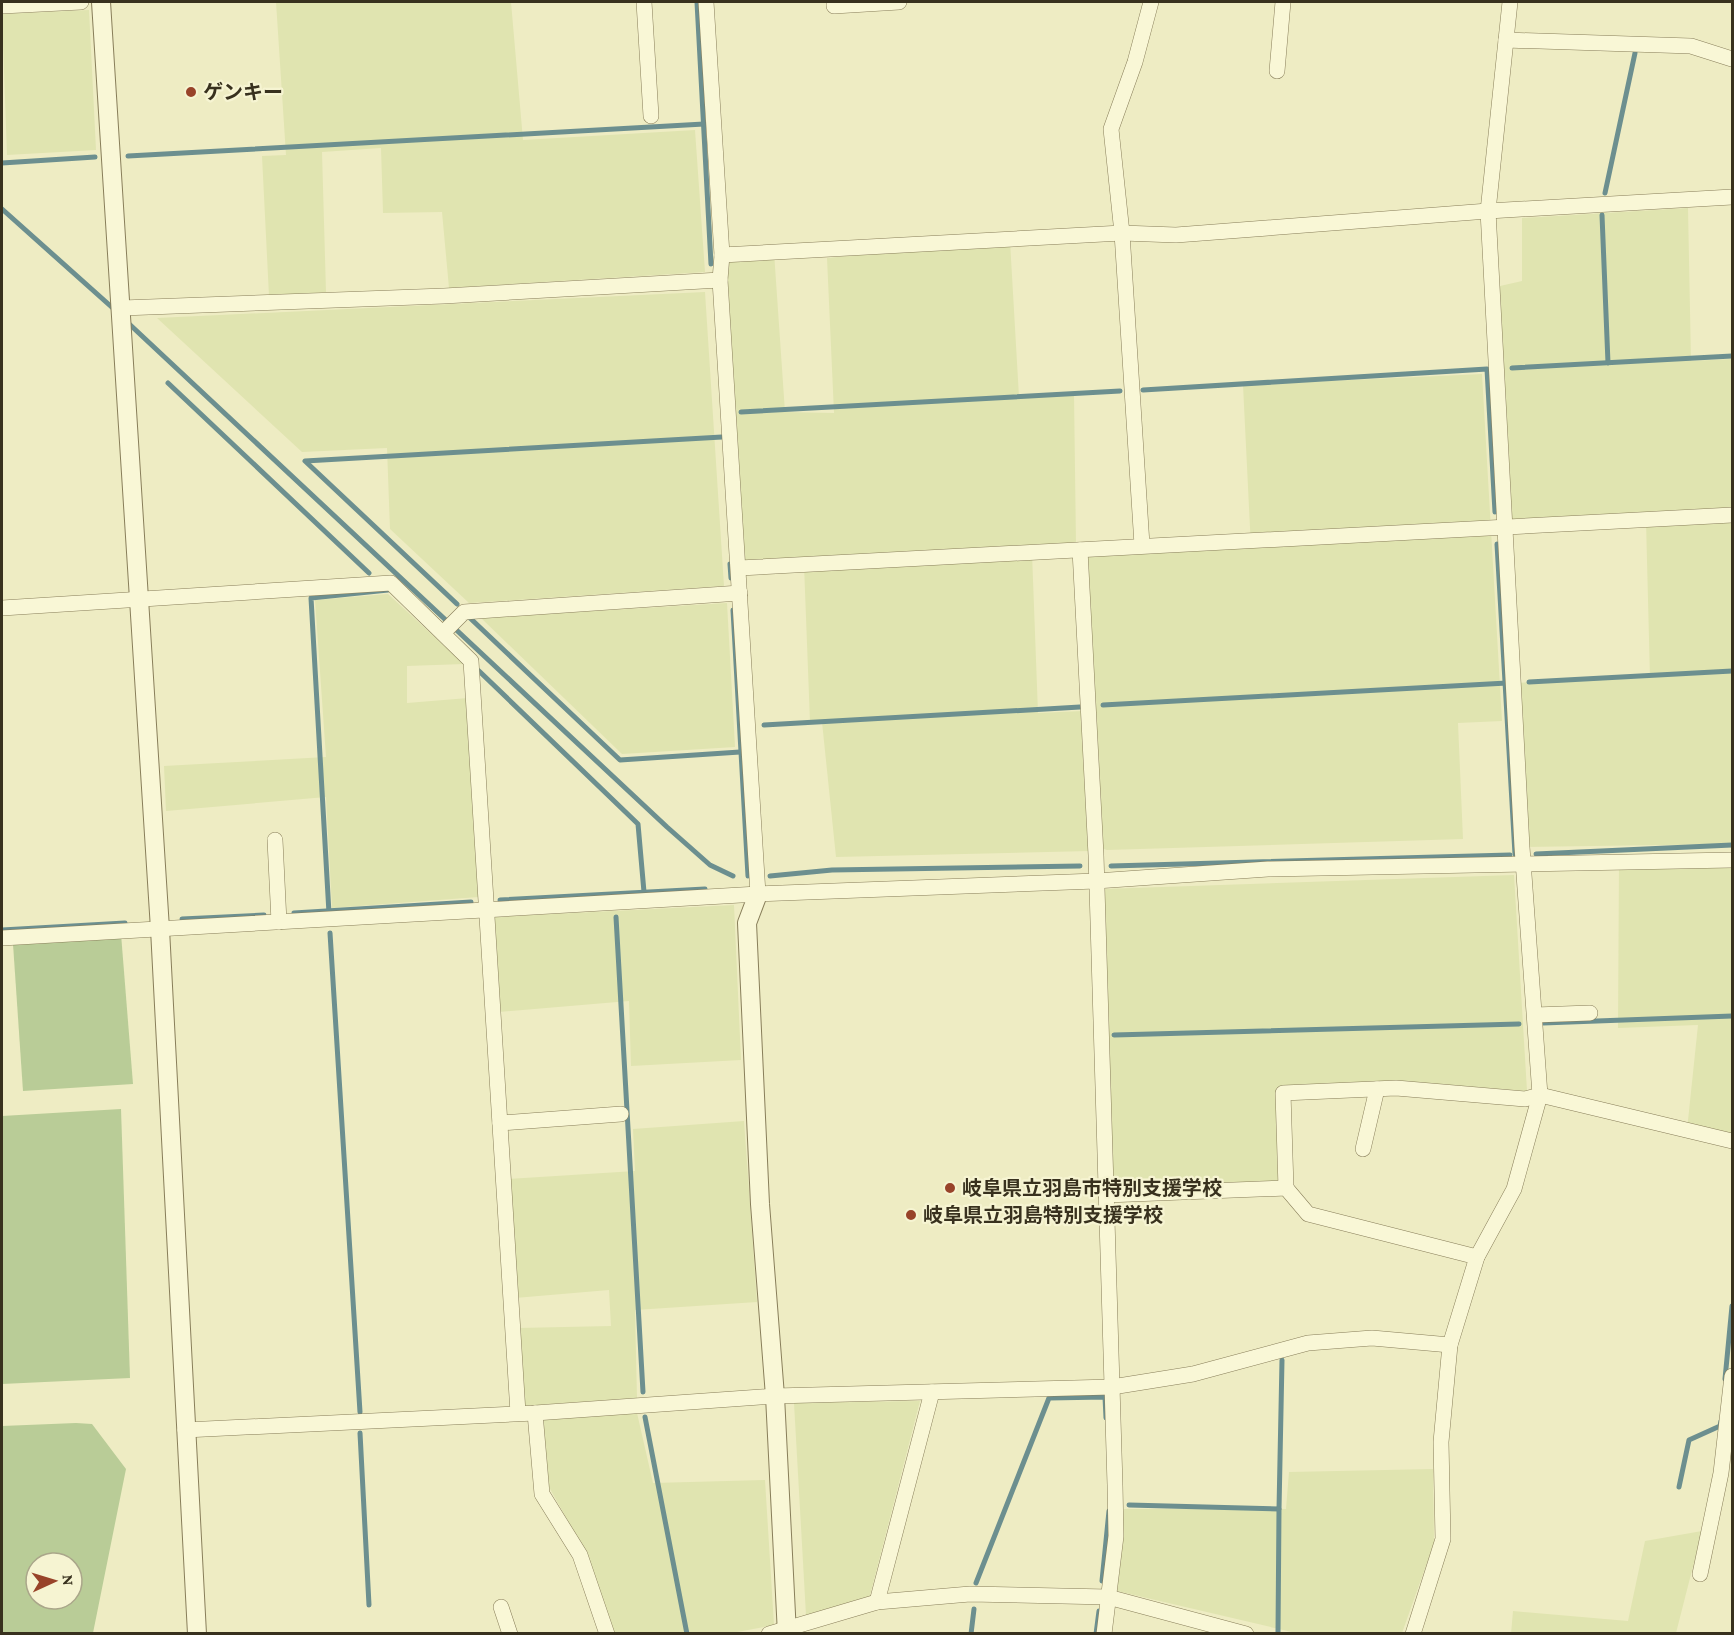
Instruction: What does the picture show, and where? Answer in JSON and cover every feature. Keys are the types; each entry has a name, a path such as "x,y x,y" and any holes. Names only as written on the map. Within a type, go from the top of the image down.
{"street":[{"path":"2,6 81,2"},
{"path":"101,2 160,929 197,1634"},
{"path":"644,2 651,116"},
{"path":"706,2 722,255 720,280 758,894 747,923 760,1203 776,1396 781,1632 877,1602 970,1594 1108,1597 1246,1634"},
{"path":"834,2 834,6 899,2"},
{"path":"1142,545 1122,233 1111,129 1135,62 1151,2"},
{"path":"1277,71 1283,2"},
{"path":"1413,1634 1443,1539 1441,1442 1449,1380 1450,1344 1477,1257 1514,1189 1540,1095 1524,865 1488,211 1510,2"},
{"path":"1506,40 1691,46 1732,59"},
{"path":"722,255 1122,233 1176,235 1488,211 1732,197"},
{"path":"122,315 720,280"},
{"path":"739,568 1732,515"},
{"path":"1080,550 1096,855 1116,1536 1104,1634"},
{"path":"2,608 391,583 445,631 471,661 518,1413"},
{"path":"445,631 464,612 740,593"},
{"path":"275,840 279,922"},
{"path":"2,938 758,894 1096,880 1268,868 1732,860"},
{"path":"1535,1016 1590,1013"},
{"path":"1477,1257 1308,1214 1286,1188 1283,1093 1396,1088 1525,1099 1540,1095 1732,1141"},
{"path":"1363,1149 1377,1089"},
{"path":"500,1123 621,1114"},
{"path":"1106,1195 1286,1188"},
{"path":"185,1430 535,1413 776,1396 1112,1387 1193,1374 1308,1343 1372,1338 1450,1344"},
{"path":"1701,1574 1721,1473 1732,1376"},
{"path":"877,1602 932,1392"},
{"path":"535,1413 542,1494 580,1555 607,1634"},
{"path":"501,1607 510,1634"}],"green space":[{"path":"276,2 511,2 523,140 695,130 705,272 449,288 442,212 383,213 381,148 322,152 326,292 269,296 262,156 286,155"},
{"path":"89,10 96,150 7,155 2,14"},
{"path":"1688,208 1691,361 1732,359 1732,844 1522,847 1513,683 1650,678 1646,521 1511,520 1501,372 1500,286 1522,281 1522,218"},
{"path":"1010,241 1019,397 1074,394 1076,544 1032,553 1038,713 1082,711 1090,851 836,857 822,722 810,722 804,565 739,568 722,255 774,252 785,412 834,413 827,258"},
{"path":"705,292 724,586 469,603 390,529 387,448 302,452 157,318"},
{"path":"1482,374 1502,721 1458,723 1463,839 1107,850 1101,848 1085,561 1093,554 1251,548 1243,385"},
{"path":"388,594 464,664 407,666 407,703 468,698 479,897 332,908 326,797 166,811 164,766 326,757 315,600"},
{"path":"727,603 735,747 622,754 481,618"},
{"path":"1732,860 1732,1141 1687,1130 1698,1025 1618,1028 1619,863"},
{"path":"1514,875 1527,1091 1412,1082 1276,1088 1278,1182 1113,1189 1103,889"},
{"path":"734,905 741,1060 631,1066 629,1001 499,1012 494,917"},
{"path":"121,934 133,1084 23,1091 13,944"},
{"path":"121,1109 130,1378 2,1384 2,1116"},
{"path":"744,1121 757,1302 635,1310 637,1398 523,1406 518,1328 611,1326 609,1290 515,1298 508,1179 635,1171 633,1129"},
{"path":"920,1401 869,1599 806,1615 794,1403"},
{"path":"637,1413 653,1483 765,1480 774,1625 732,1633 614,1633 583,1548 549,1487 542,1417"},
{"path":"92,1424 126,1469 93,1633 2,1633 2,1426"},
{"path":"1433,1469 1434,1543 1402,1633 1296,1633 1117,1591 1124,1509 1286,1509 1289,1472"},
{"path":"1702,1531 1676,1633 1511,1634 1513,1611 1628,1621 1645,1541"}],"waterway":[{"path":"697,2 711,264"},
{"path":"1605,193 1635,53"},
{"path":"128,156 704,124"},
{"path":"2,163 95,157"},
{"path":"2,209 115,310"},
{"path":"1602,215 1608,363"},
{"path":"126,321 667,827 710,865 733,876"},
{"path":"1512,368 1732,356"},
{"path":"1143,390 1487,369 1495,512"},
{"path":"168,383 369,573"},
{"path":"741,412 1120,391"},
{"path":"457,604 305,461 722,437"},
{"path":"1497,544 1515,854"},
{"path":"730,564 731,578"},
{"path":"329,913 311,598 388,590"},
{"path":"733,610 748,876"},
{"path":"470,618 620,760 740,752"},
{"path":"479,671 638,824 644,892"},
{"path":"1529,682 1732,671"},
{"path":"1103,705 1507,683"},
{"path":"764,725 1080,707"},
{"path":"1536,854 1732,845"},
{"path":"1111,866 1510,855"},
{"path":"770,876 832,870 1080,866"},
{"path":"500,900 705,889"},
{"path":"294,913 471,902"},
{"path":"182,919 264,915"},
{"path":"616,917 643,1392"},
{"path":"2,930 125,923"},
{"path":"330,933 360,1412"},
{"path":"1543,1023 1732,1016"},
{"path":"1114,1035 1519,1024"},
{"path":"1725,1379 1732,1306"},
{"path":"1129,1505 1279,1509 1282,1360"},
{"path":"976,1583 1049,1398 1105,1397 1106,1418"},
{"path":"645,1417 687,1634"},
{"path":"1679,1487 1689,1440 1720,1426 1721,1421"},
{"path":"360,1433 369,1605"},
{"path":"1278,1634 1279,1509"},
{"path":"1102,1581 1109,1511"},
{"path":"971,1634 974,1609"},
{"path":"1096,1634 1099,1611"}],"place":[{"name":"ゲンキー","path":"191,92"},
{"name":"岐阜県立羽島市特別支援学校","path":"950,1188"},
{"name":"岐阜県立羽島特別支援学校","path":"911,1215"}]}
